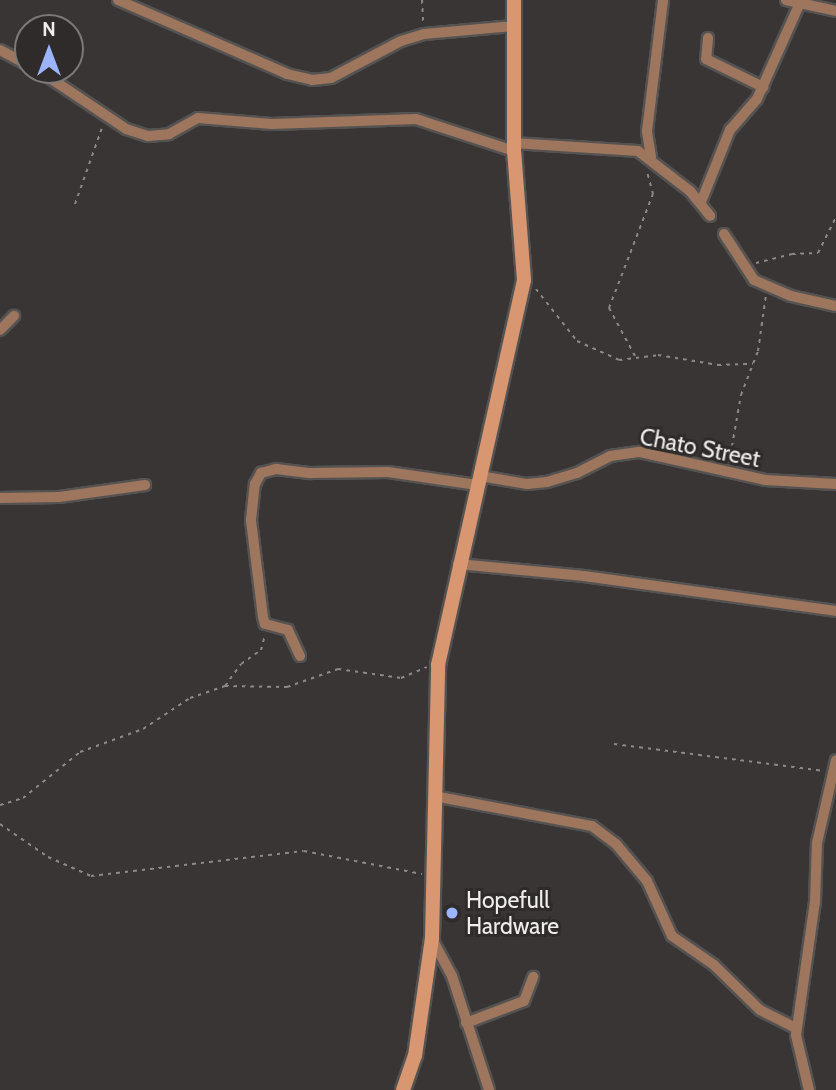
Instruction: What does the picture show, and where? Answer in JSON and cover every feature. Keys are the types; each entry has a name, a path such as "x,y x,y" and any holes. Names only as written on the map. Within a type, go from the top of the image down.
{"street":[{"path":"118,0 286,74 312,80 331,78 401,41 424,34 514,26"},
{"path":"403,1090 422,1019 432,938 438,665 458,564 524,280 514,147 514,0"},
{"path":"651,157 647,131 663,0"},
{"path":"786,0 836,11"},
{"path":"701,202 734,122 763,88 799,5"},
{"path":"708,38 706,59 763,88"},
{"path":"60,84 126,129 148,136 169,134 198,118 261,124 416,119 514,147 638,152 651,157 701,202 710,216"},
{"path":"724,234 754,280 767,287 836,306"},
{"path":"0,330 14,316"},
{"name":"Chato Street","path":"265,624 251,520 253,492 261,473 276,469 311,473 388,472 527,484 547,482 577,473 610,456 640,452 765,480 836,484"},
{"path":"0,498 59,497 145,485"},
{"path":"458,564 584,576 836,611"},
{"path":"265,624 288,630 300,656"},
{"path":"809,1090 795,1045 796,1027 815,902 817,844 836,760"},
{"path":"435,796 592,826 616,844 647,881 672,936 714,965 760,1010 796,1027"},
{"path":"432,938 452,976 489,1090"},
{"path":"466,1023 524,1001 533,977"}],"path":[{"path":"422,0 424,34"},
{"path":"75,204 107,114"},
{"path":"635,356 609,308 618,277 653,194 638,152"},
{"path":"743,265 792,254 818,253 836,217"},
{"path":"524,280 550,302 577,341 619,360 635,356 753,365"},
{"path":"728,471 741,396 753,365 767,287"},
{"path":"225,686 264,646 265,624"},
{"path":"0,805 23,798 80,752 143,729 190,698 225,686 287,687 338,669 401,677 438,665"},
{"path":"614,744 833,772"},
{"path":"0,824 48,857 91,876 304,852 434,877"}],"place":[{"name":"Hopefull Hardware","path":"452,913"}]}
